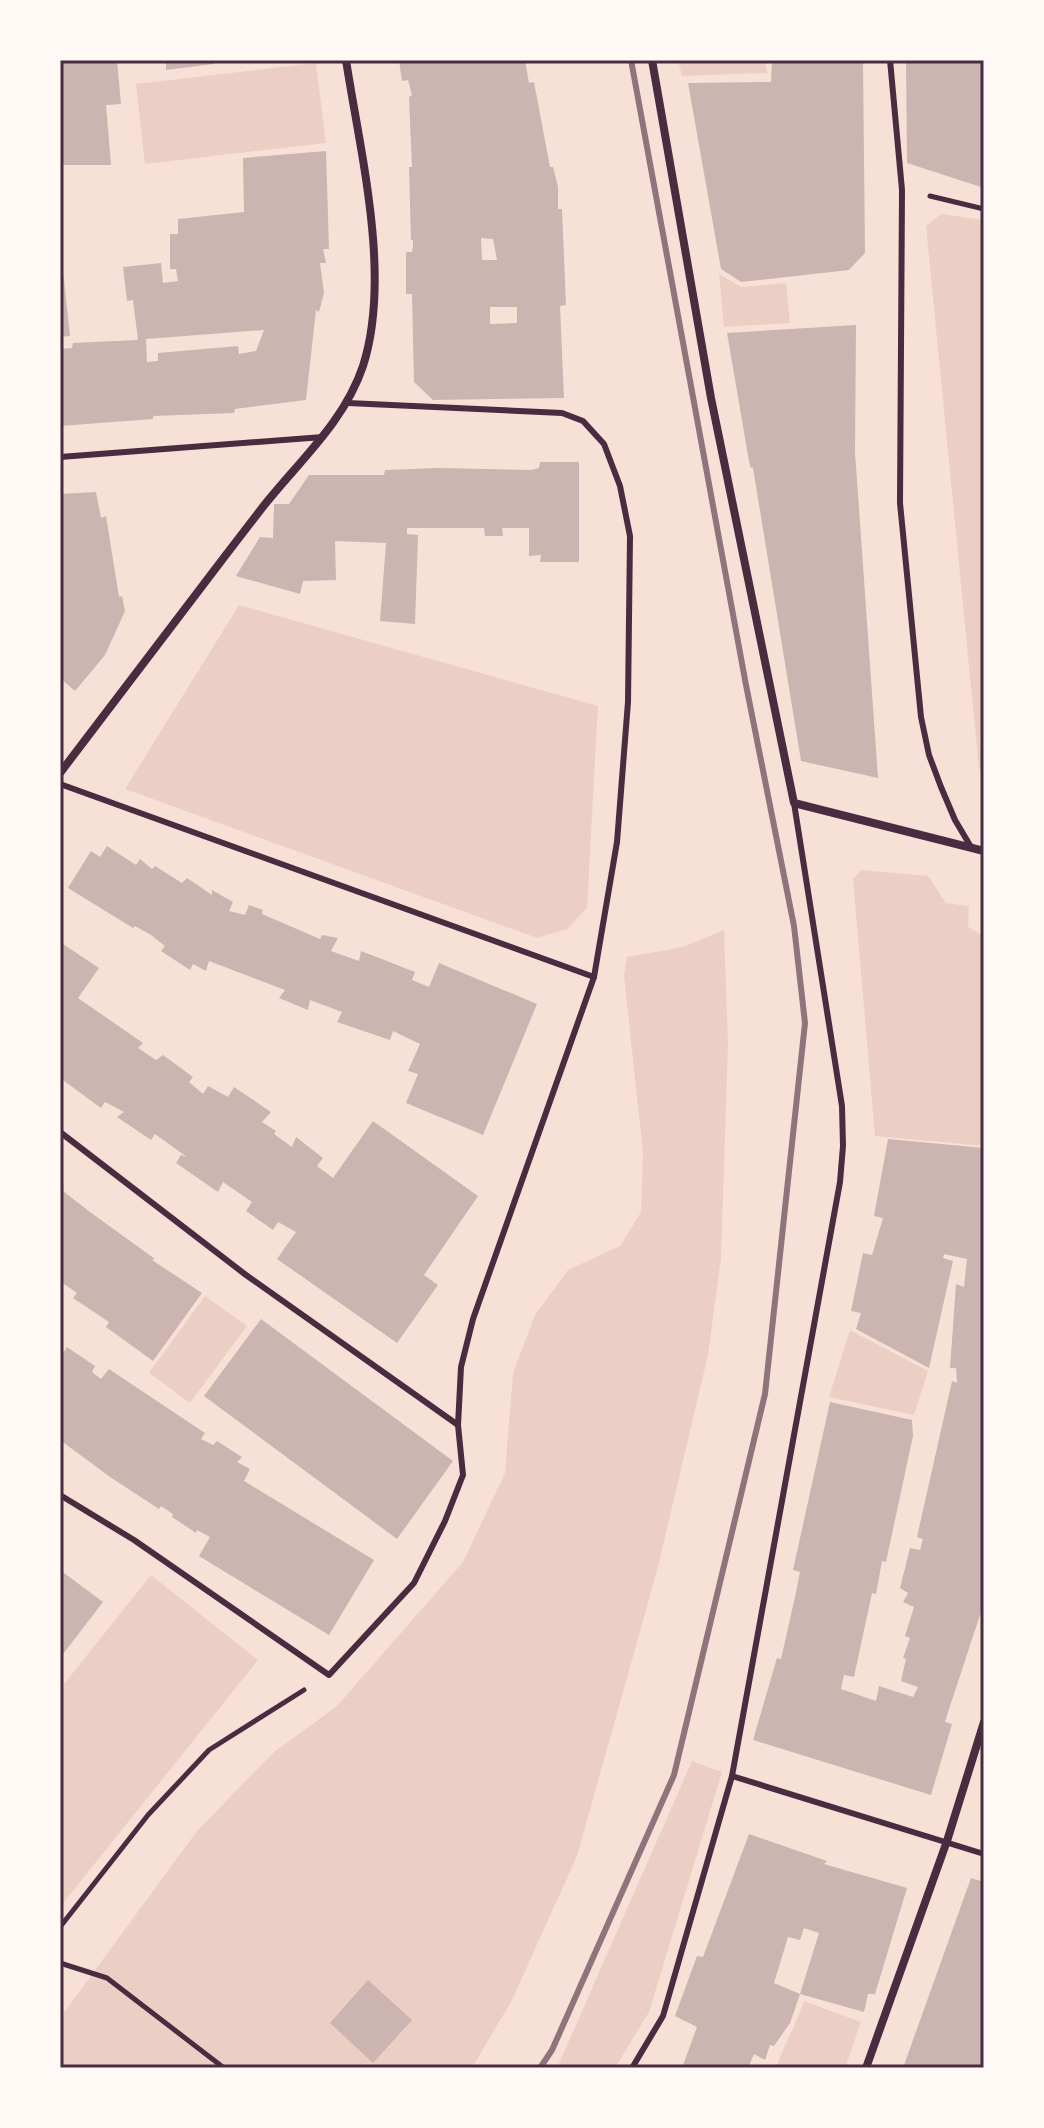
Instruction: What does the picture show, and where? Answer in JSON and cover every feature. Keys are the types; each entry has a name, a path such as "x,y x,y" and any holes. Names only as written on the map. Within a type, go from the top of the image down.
{"street":[{"path":"60,773 265,505 323,437 348,403 364,364 373,315 374,238 346,60"},
{"path":"652,60 711,398 794,803 984,851"},
{"path":"866,2068 947,1841 984,1722"}],"lane":[{"path":"890,60 902,190 900,503 921,717 929,755 941,787 971,847"},
{"path":"60,1495 134,1540 329,1675 414,1583 445,1521 463,1475 458,1425 461,1367 473,1319 594,977 617,842 628,702 630,536 620,486 604,444 583,421 562,413 348,403"},
{"path":"60,457 323,437"},
{"path":"60,784 594,977"},
{"path":"632,2068 663,2016 732,1776 840,1182 842,1106 794,803"},
{"path":"60,1132 246,1275 458,1425"},
{"path":"732,1776 984,1854"}],"path":[{"path":"902,190 984,209"},
{"path":"60,1927 148,1815 209,1750 329,1675"},
{"path":"60,1963 107,1978 224,2068"}],"shaded area":[{"path":"678,60 765,60 767,73 682,76"},
{"path":"316,63 326,143 145,164 136,84"},
{"path":"941,214 984,220 984,770 979,769 926,226"},
{"path":"719,274 741,287 786,283 790,323 724,327"},
{"path":"239,605 598,706 587,908 567,929 537,938 125,789"},
{"path":"861,870 928,876 946,903 969,906 968,927 984,934 984,1146 875,1136 853,879"},
{"path":"724,930 728,1044 721,1258 708,1355 657,1571 577,1856 512,2000 472,2068 60,2068 60,2018 197,1831 274,1752 337,1706 463,1562 505,1473 513,1373 535,1315 568,1270 620,1246 641,1212 643,1153 624,976 627,957 683,947"},
{"path":"205,1296 247,1326 190,1403 149,1373"},
{"path":"850,1330 928,1371 914,1415 829,1397"},
{"path":"151,1575 258,1660 60,1907 60,1689"},
{"path":"692,1761 722,1772 649,2012 615,2068 557,2068"},
{"path":"804,2001 861,2022 845,2068 776,2068"}],"building":[{"path":"60,60 117,60 121,104 106,105 111,165 60,165"},
{"path":"166,60 213,60 214,64 166,70"},
{"path":"399,60 525,60 529,83 534,82 550,167 553,167 558,187 558,209 562,209 566,305 560,306 564,398 433,400 414,382 412,294 406,294 406,252 412,252 413,246 409,167 412,167 409,97 412,95 408,80 402,81","holes":["481,238 493,239 497,260 482,260","490,307 517,307 517,323 490,324"]},
{"path":"772,60 863,60 865,253 849,270 741,282 721,269 688,83 771,82"},
{"path":"906,60 984,60 984,188 907,163"},
{"path":"326,151 329,249 323,249 326,263 320,263 324,293 319,312 316,310 306,400 235,409 234,413 153,416 153,419 60,426 60,349 72,348 73,343 138,340 133,300 127,301 123,267 161,263 163,283 178,281 176,269 170,269 170,234 178,234 178,219 244,212 243,158","holes":["264,330 256,351 239,354 238,346 158,353 158,361 147,362 146,339"]},
{"path":"60,261 70,336 60,337"},
{"path":"856,325 855,452 878,778 801,761 753,468 750,467 727,333"},
{"path":"540,462 579,462 579,562 540,562 541,555 529,556 529,528 502,528 503,536 485,536 484,528 407,528 407,534 418,535 415,624 380,621 386,543 335,541 336,580 303,581 300,594 236,576 260,537 273,538 274,504 289,504 309,475 384,475 385,470 438,468 531,470 539,468"},
{"path":"96,492 101,518 106,516 119,597 122,596 125,611 105,655 75,691 60,678 60,494"},
{"path":"107,846 136,865 140,859 152,869 155,866 182,883 187,878 212,895 212,890 233,902 229,911 245,915 249,905 263,910 262,914 320,939 322,935 338,938 331,951 359,961 361,951 415,972 412,980 429,987 439,963 537,1004 483,1135 406,1103 418,1074 408,1071 420,1044 393,1031 390,1040 337,1022 342,1012 310,1000 308,1010 279,998 285,990 209,961 206,971 193,964 190,970 161,951 165,946 151,935 135,926 133,928 68,888 91,851 100,857"},
{"path":"60,942 99,968 78,998 143,1043 138,1048 156,1060 163,1055 193,1077 189,1082 203,1094 208,1086 228,1097 234,1087 271,1112 262,1122 292,1147 296,1137 323,1158 317,1166 333,1178 373,1121 478,1196 424,1275 438,1285 397,1343 277,1259 296,1232 278,1222 273,1230 246,1211 252,1202 223,1182 218,1192 176,1163 181,1155 187,1157 155,1134 151,1140 117,1117 124,1112 105,1102 101,1108 60,1078"},
{"path":"888,1139 984,1148 984,1603 945,1722 952,1724 931,1795 753,1740 777,1658 781,1659 800,1572 793,1570 830,1402 912,1420 913,1436 886,1562 882,1561 876,1594 872,1593 854,1677 844,1675 841,1689 876,1701 879,1686 913,1697 918,1687 901,1681 906,1659 903,1658 910,1638 905,1636 914,1607 903,1602 908,1593 900,1588 910,1548 920,1550 923,1539 917,1537 952,1381 957,1383 956,1368 950,1368 956,1284 964,1287 967,1259 944,1254 943,1258 953,1261 929,1368 856,1329 861,1313 851,1311 863,1253 872,1255 883,1218 874,1216"},
{"path":"60,1184 64,1187 63,1191 155,1259 152,1260 202,1293 153,1361 106,1327 109,1322 73,1298 77,1293 64,1284 60,1290"},
{"path":"261,1319 453,1461 397,1539 204,1396"},
{"path":"67,1347 95,1366 92,1372 101,1379 109,1369 205,1433 201,1439 213,1445 217,1441 242,1457 237,1462 250,1469 244,1481 374,1560 329,1635 199,1556 210,1537 197,1530 196,1533 172,1517 173,1514 161,1506 159,1509 110,1477 60,1440 60,1351 63,1353"},
{"path":"60,1570 103,1602 60,1658"},
{"path":"749,1834 827,1861 824,1864 907,1888 875,1994 868,1994 864,2012 800,1994 790,2023 774,2046 770,2045 765,2060 754,2054 748,2068 682,2068 697,2027 675,2016 697,1956 703,1957","holes":["804,1928 819,1933 800,1994 774,1983 788,1937 800,1940"]},
{"path":"971,1878 984,1882 984,2068 903,2068"},
{"path":"368,1980 412,2020 373,2063 330,2023"}],"railway":[{"path":"540,2068 552,2050 674,1775 765,1394 805,1023 794,926 746,685 631,60"}]}
